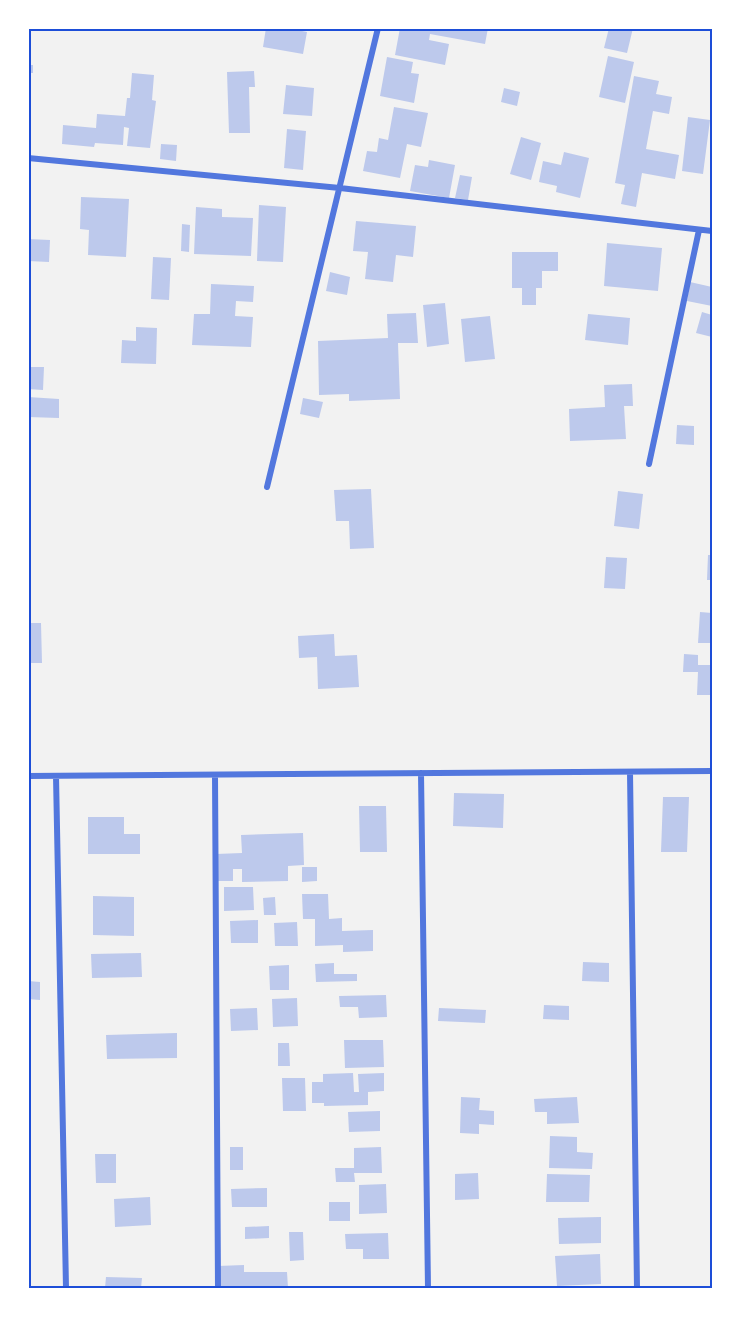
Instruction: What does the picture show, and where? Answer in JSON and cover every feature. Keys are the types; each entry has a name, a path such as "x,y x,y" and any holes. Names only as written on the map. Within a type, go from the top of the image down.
{"street":[{"path":"267,487 378,28"},
{"path":"28,158 340,188 712,231"},
{"path":"649,464 699,230"},
{"path":"28,776 712,771"},
{"path":"630,772 637,1288"},
{"path":"421,773 428,1288"},
{"path":"215,775 218,1288"},
{"path":"56,776 66,1288"}],"building":[{"path":"266,28 288,28 307,32 303,54 263,47"},
{"path":"400,28 488,28 485,44 430,34 429,40 449,44 445,65 395,55"},
{"path":"609,28 633,28 627,53 604,48"},
{"path":"608,56 634,62 625,103 599,97"},
{"path":"387,57 413,62 411,73 419,74 414,103 380,96"},
{"path":"28,65 33,65 33,73 28,73"},
{"path":"254,71 255,87 249,87 250,133 229,133 227,72"},
{"path":"132,73 154,75 152,100 156,101 150,148 127,146 129,128 124,127 123,145 95,143 94,147 62,144 63,125 96,128 97,114 125,116 127,98 130,98"},
{"path":"634,76 659,81 656,94 672,97 669,114 653,111 646,149 679,155 675,179 642,173 636,207 621,204 625,185 615,183"},
{"path":"286,85 314,88 312,116 283,114"},
{"path":"504,88 520,92 517,106 501,102"},
{"path":"394,107 428,113 421,147 407,144 400,178 363,171 367,151 377,152 379,138 388,140"},
{"path":"688,117 710,120 703,174 682,171"},
{"path":"287,129 306,131 303,170 284,168"},
{"path":"521,137 541,143 531,180 510,174"},
{"path":"161,144 177,145 176,161 160,159"},
{"path":"564,152 589,158 580,198 556,192 557,186 539,182 543,161 561,165"},
{"path":"429,160 455,165 449,198 410,191 415,165 428,167"},
{"path":"460,175 472,177 468,200 455,198"},
{"path":"81,197 129,199 126,257 88,255 89,230 80,229"},
{"path":"259,205 286,207 283,262 257,261"},
{"path":"196,207 222,209 222,217 253,218 251,256 194,254"},
{"path":"356,221 416,226 413,257 396,255 393,282 365,279 368,252 353,251"},
{"path":"182,224 190,225 189,252 181,251"},
{"path":"28,239 50,240 49,262 28,261"},
{"path":"607,243 662,248 658,291 604,286"},
{"path":"512,252 558,252 558,271 542,271 542,288 536,288 536,305 522,305 522,288 512,288"},
{"path":"153,257 171,258 169,300 151,299"},
{"path":"330,272 350,277 347,295 326,291"},
{"path":"690,282 712,287 712,306 687,301"},
{"path":"211,284 254,286 253,302 236,301 235,316 253,317 251,347 192,345 194,314 210,314"},
{"path":"445,303 449,344 427,347 423,305"},
{"path":"702,312 712,315 712,337 696,333"},
{"path":"416,313 418,343 398,343 400,399 349,401 349,394 319,395 318,341 388,338 387,314"},
{"path":"588,314 630,318 628,345 585,340"},
{"path":"490,316 495,359 465,362 461,319"},
{"path":"136,327 157,328 156,364 121,363 122,340 136,341"},
{"path":"28,367 44,367 43,390 28,389"},
{"path":"632,384 633,406 624,406 626,439 570,441 569,409 605,407 604,385"},
{"path":"28,397 59,399 59,418 28,417"},
{"path":"303,398 323,402 319,418 300,414"},
{"path":"677,425 694,426 694,445 676,444"},
{"path":"371,489 374,548 350,549 349,521 336,521 334,490"},
{"path":"618,491 643,494 639,529 614,526"},
{"path":"708,555 712,555 712,580 707,580"},
{"path":"606,557 627,558 625,589 604,588"},
{"path":"700,612 712,613 712,643 698,643"},
{"path":"28,623 41,623 42,663 28,663"},
{"path":"334,634 335,656 357,655 359,687 318,689 317,657 299,658 298,636"},
{"path":"684,654 698,655 698,665 712,665 712,695 697,695 698,672 683,672"},
{"path":"454,793 504,794 503,828 453,826"},
{"path":"663,797 689,797 687,852 661,852"},
{"path":"359,806 386,806 387,852 360,852"},
{"path":"88,817 124,817 124,834 140,834 140,854 88,854"},
{"path":"711,820 712,844 710,844"},
{"path":"303,833 304,865 288,866 288,881 242,882 242,869 233,869 233,881 217,881 216,854 242,853 241,835"},
{"path":"302,867 317,867 317,881 302,882"},
{"path":"224,887 253,887 254,910 224,911"},
{"path":"302,894 328,894 329,919 342,918 342,931 373,930 373,951 343,952 343,945 315,946 315,919 303,919"},
{"path":"93,896 134,897 134,936 93,935"},
{"path":"275,897 276,915 264,915 263,898"},
{"path":"258,920 258,943 231,943 230,921"},
{"path":"297,922 298,946 275,946 274,923"},
{"path":"141,953 142,977 92,978 91,954"},
{"path":"583,962 609,963 609,982 582,981"},
{"path":"334,963 334,974 357,974 357,981 316,982 315,964"},
{"path":"289,965 289,990 270,990 269,966"},
{"path":"28,981 40,982 40,1000 28,999"},
{"path":"386,995 387,1017 359,1018 358,1007 340,1007 339,996"},
{"path":"297,998 298,1026 273,1027 272,999"},
{"path":"544,1005 569,1006 569,1020 543,1019"},
{"path":"257,1008 258,1030 231,1031 230,1009"},
{"path":"439,1008 486,1010 485,1023 438,1021"},
{"path":"177,1033 177,1058 107,1059 106,1035"},
{"path":"344,1040 383,1040 384,1067 345,1068"},
{"path":"278,1043 289,1043 290,1066 278,1066"},
{"path":"353,1073 354,1092 359,1092 358,1074 384,1073 384,1091 368,1092 368,1105 324,1106 324,1103 312,1103 312,1082 323,1082 323,1074"},
{"path":"282,1078 305,1078 306,1111 283,1111"},
{"path":"461,1097 480,1098 479,1110 494,1111 494,1125 479,1124 479,1134 460,1133"},
{"path":"577,1097 579,1123 547,1124 547,1112 535,1112 534,1099"},
{"path":"380,1111 380,1131 349,1132 348,1112"},
{"path":"550,1136 577,1137 577,1152 593,1153 592,1169 549,1168"},
{"path":"230,1147 243,1147 243,1170 230,1170"},
{"path":"381,1147 382,1173 354,1173 355,1182 336,1182 335,1168 354,1168 354,1148"},
{"path":"95,1154 116,1154 116,1183 96,1183"},
{"path":"478,1173 479,1199 455,1200 455,1174"},
{"path":"547,1174 590,1175 589,1202 546,1202"},
{"path":"386,1184 387,1213 359,1214 359,1185"},
{"path":"267,1188 267,1207 232,1207 231,1189"},
{"path":"150,1197 151,1225 115,1227 114,1199"},
{"path":"329,1202 350,1202 350,1221 329,1221"},
{"path":"601,1217 601,1243 559,1244 558,1218"},
{"path":"269,1226 269,1238 245,1239 245,1227"},
{"path":"289,1232 303,1232 304,1260 290,1261"},
{"path":"388,1233 389,1259 363,1259 363,1249 346,1249 345,1234"},
{"path":"600,1254 601,1284 557,1286 555,1256"},
{"path":"244,1265 244,1272 287,1272 288,1288 219,1287 218,1266"},
{"path":"106,1277 142,1278 141,1288 105,1288"}]}
